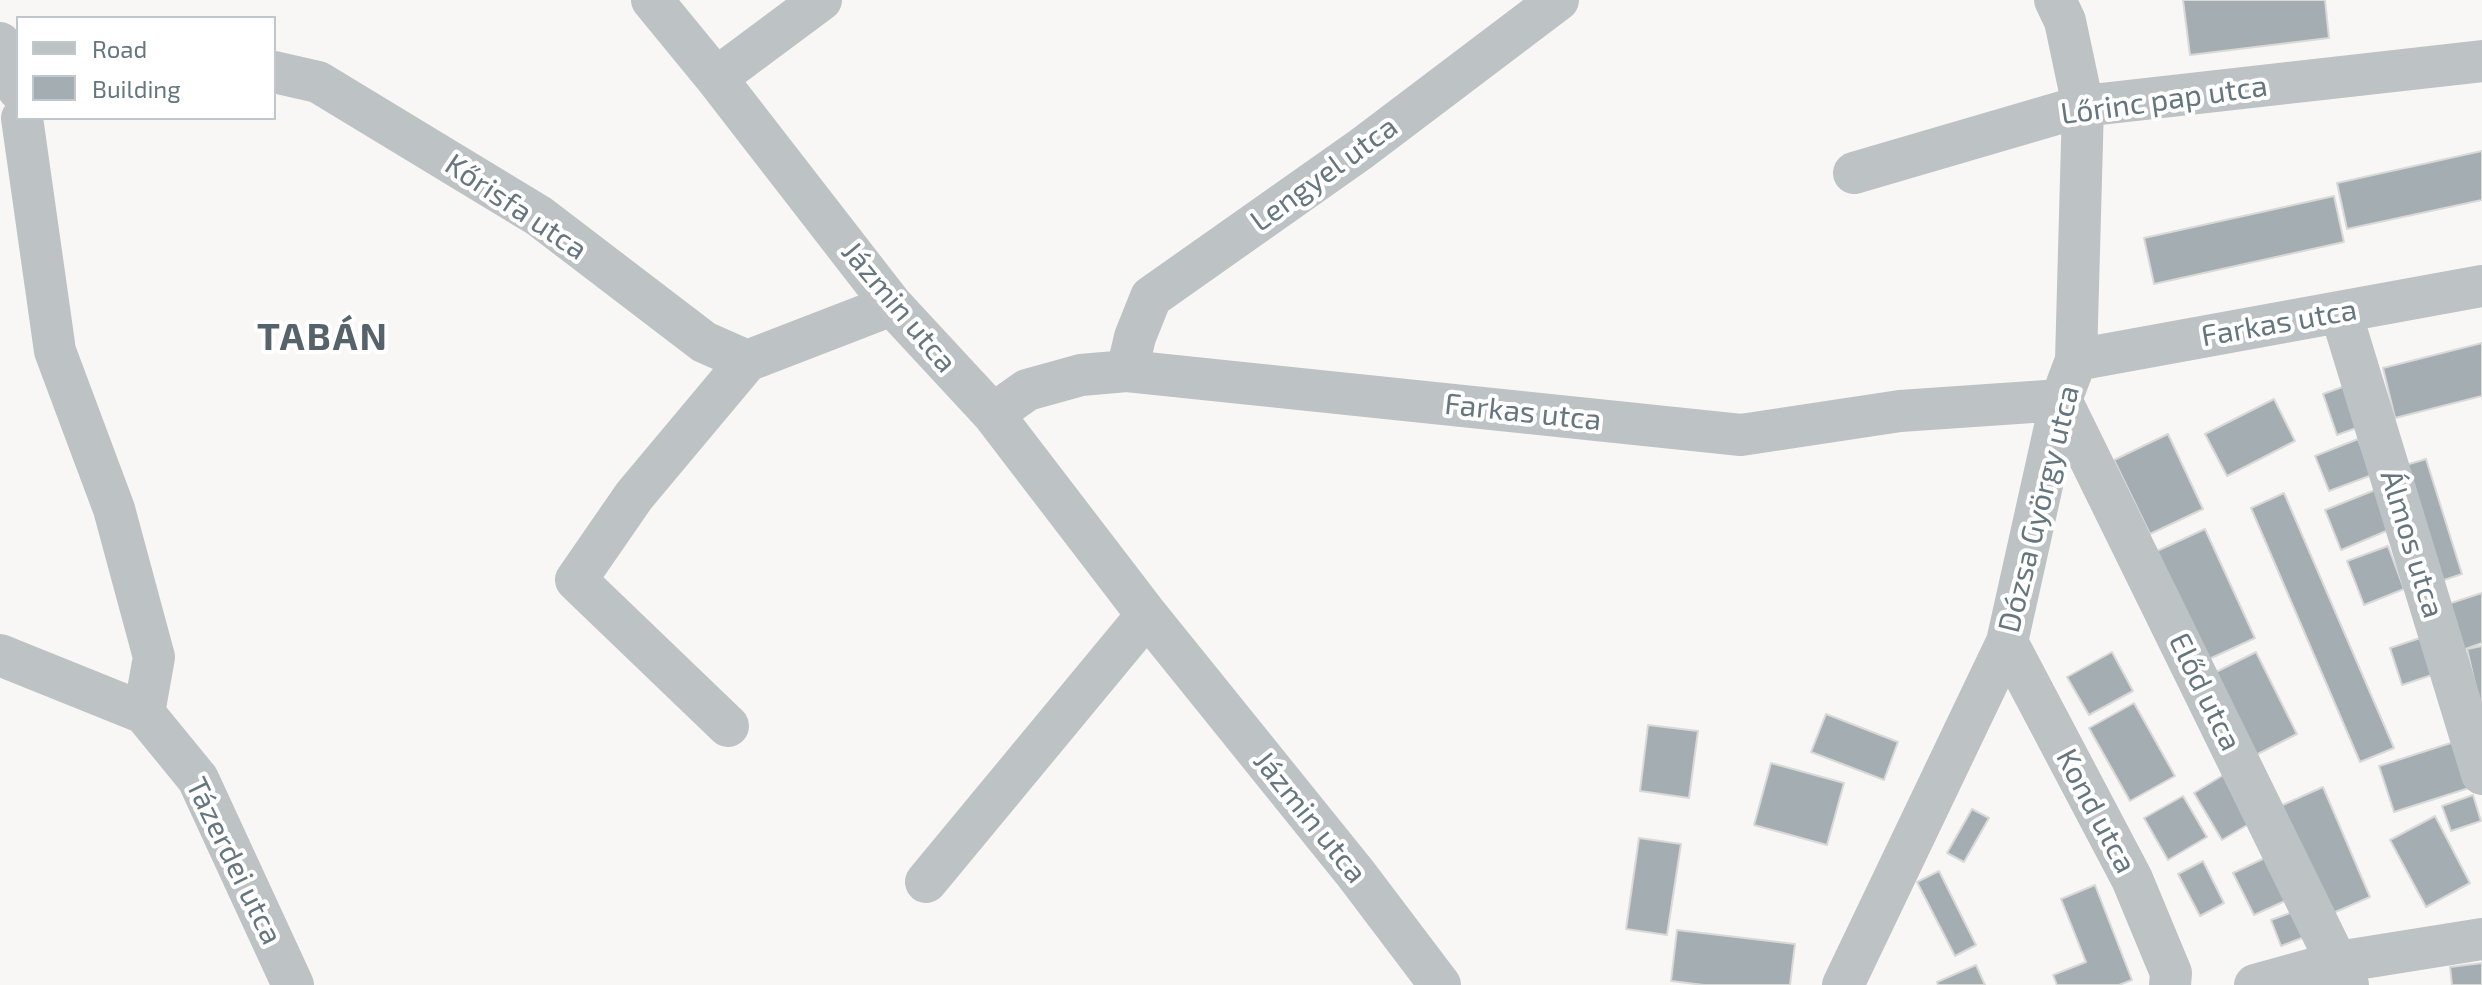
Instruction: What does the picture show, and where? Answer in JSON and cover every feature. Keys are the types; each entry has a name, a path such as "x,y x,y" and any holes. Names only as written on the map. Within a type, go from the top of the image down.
{"street":[{"name":"Jázmin utca","path":"652,0 892,305 993,414 1147,615 1356,874 1440,985"},
{"path":"716,78 821,0"},
{"name":"Lengyel utca","path":"1127,371 1135,337 1151,297 1361,149 1558,0"},
{"name":"Dózsa György utca","path":"1843,985 2007,642 2061,400 2076,360 2083,106 2065,21 2055,0"},
{"name":"Lőrinc pap utca","path":"1854,173 2083,106 2482,61"},
{"name":"Kőrisfa utca","path":"276,72 318,82 539,216 704,342 747,361"},
{"path":"22,120 55,351 114,509 154,657 144,713"},
{"name":"Farkas utca","path":"2076,360 2482,286"},
{"path":"728,726 576,580 634,496 747,361 892,305"},
{"name":"Álmos utca","path":"2341,313 2482,774"},
{"name":"Farkas utca","path":"993,414 1027,390 1081,375 1127,371 1741,435 1900,411 2061,400"},
{"name":"Előd utca","path":"2061,400 2343,974"},
{"path":"926,882 1147,615"},
{"name":"Kond utca","path":"2007,642 2132,879 2171,973 2170,985"},
{"name":"Tázerdei utca","path":"0,655 144,713 198,779 293,985"},
{"path":"2255,985 2343,974 2482,939"}],"building":[{"path":"2183,0 2325,0 2329,38 2190,55"},
{"path":"2482,151 2482,200 2347,229 2337,183"},
{"path":"2334,196 2344,242 2154,284 2144,238"},
{"path":"2482,343 2482,396 2395,418 2383,368"},
{"path":"2345,386 2359,427 2337,435 2323,394"},
{"path":"2274,399 2295,441 2227,476 2205,434"},
{"path":"2168,434 2203,509 2150,534 2114,460"},
{"path":"2358,439 2372,475 2329,491 2315,456"},
{"path":"2426,459 2462,574 2435,583 2399,467"},
{"path":"2375,490 2391,529 2341,550 2325,510"},
{"path":"2284,493 2394,748 2360,762 2251,508"},
{"path":"2205,529 2255,638 2207,660 2157,551"},
{"path":"2388,546 2404,589 2364,605 2347,561"},
{"path":"2482,593 2482,643 2460,651 2445,605"},
{"path":"2420,638 2432,675 2402,685 2390,648"},
{"path":"2482,646 2482,701 2479,701 2467,649"},
{"path":"2112,652 2133,691 2089,715 2067,677"},
{"path":"2256,652 2297,734 2252,757 2210,675"},
{"path":"2134,703 2175,776 2130,801 2089,728"},
{"path":"1826,714 1898,742 1884,780 1811,752"},
{"path":"1648,725 1698,731 1689,798 1640,791"},
{"path":"2457,741 2472,787 2394,812 2379,766"},
{"path":"1771,763 1844,783 1827,845 1754,825"},
{"path":"2225,774 2254,821 2222,840 2194,793"},
{"path":"2323,787 2370,897 2326,916 2278,807"},
{"path":"2473,795 2481,821 2451,831 2442,806"},
{"path":"2183,796 2207,837 2168,860 2144,818"},
{"path":"1972,809 1989,818 1964,862 1947,853"},
{"path":"2435,816 2470,883 2426,907 2390,840"},
{"path":"1639,838 1681,844 1667,935 1626,929"},
{"path":"2267,857 2287,900 2254,915 2233,873"},
{"path":"2203,861 2224,903 2200,916 2178,874"},
{"path":"1939,871 1976,945 1955,956 1917,882"},
{"path":"2095,885 2132,980 2119,985 2057,985 2053,975 2086,962 2061,899"},
{"path":"2298,910 2307,936 2281,946 2271,920"},
{"path":"1677,930 1795,944 1790,985 1704,985 1671,981"},
{"path":"2482,963 2482,985 2452,985 2450,967"},
{"path":"1976,965 1985,985 1938,985 1937,982"}],"district":[{"name":"TABÁN","path":"323,337"}]}
